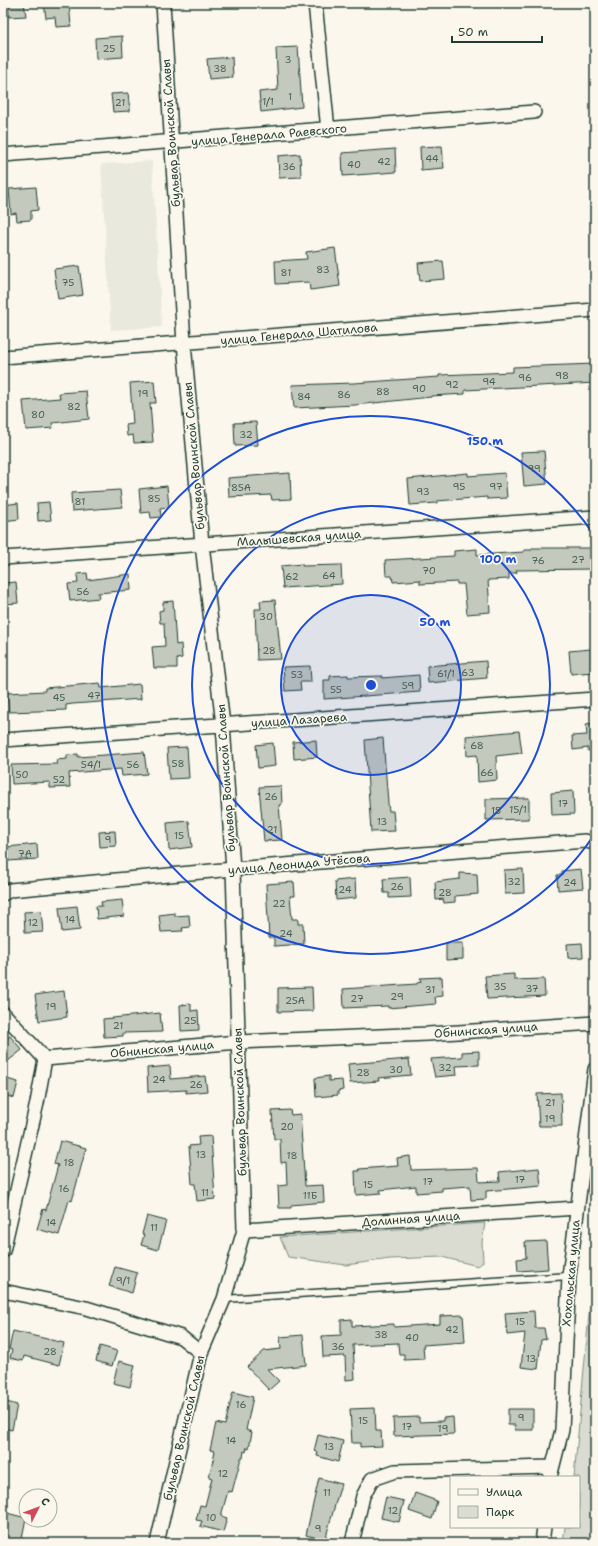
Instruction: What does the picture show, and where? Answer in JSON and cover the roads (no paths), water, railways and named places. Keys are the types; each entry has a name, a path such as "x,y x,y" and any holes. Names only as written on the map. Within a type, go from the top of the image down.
{"street":[{"name":"бульвар Воинской Славы","path":"157,1543 201,1353 224,1299 244,1230 233,869 223,725 202,544 184,343 173,143 162,3"},
{"path":"315,3 328,130"},
{"name":"улица Генерала Раевского","path":"3,155 173,143 534,112"},
{"name":"улица Генерала Шатилова","path":"3,358 595,310"},
{"name":"Малышевская улица","path":"3,558 595,517"},
{"name":"улица Лазарева","path":"3,740 595,699"},
{"name":"улица Леонида Утёсова","path":"3,894 10,890 233,869 585,841 595,843"},
{"path":"3,1013 45,1059 37,1103 3,1250"},
{"name":"Обнинская улица","path":"45,1059 238,1042 428,1034 595,1023"},
{"name":"Хохольская улица","path":"550,1472 562,1430 569,1276 595,1069"},
{"name":"Долинная улица","path":"244,1230 577,1208"},
{"path":"3,1291 86,1308 180,1337 201,1353"},
{"path":"352,1543 363,1496 372,1479 395,1471 550,1472"},
{"path":"542,1543 544,1528"}],"lane":[{"path":"224,1299 569,1276"}]}
